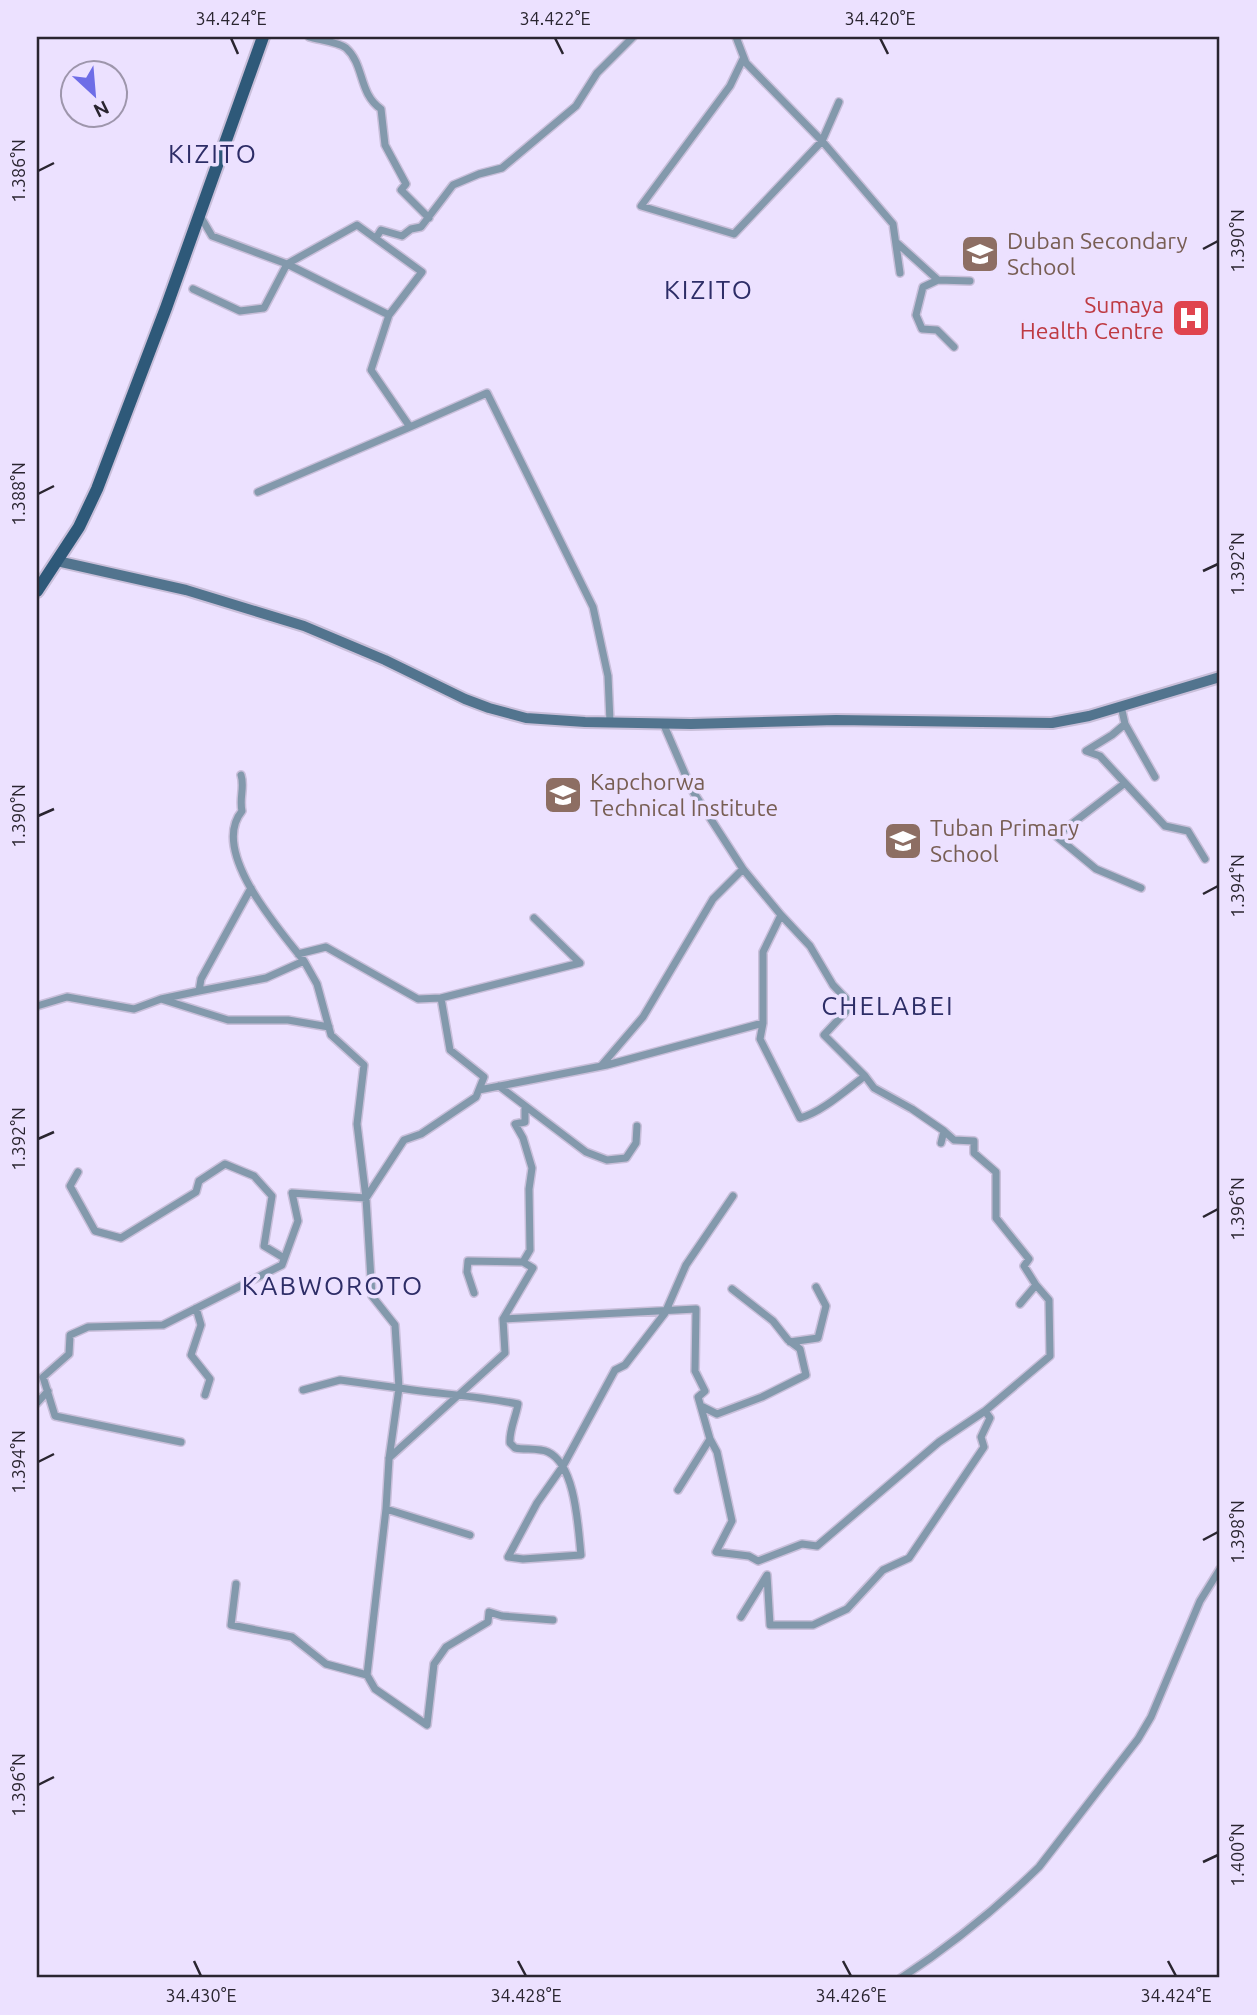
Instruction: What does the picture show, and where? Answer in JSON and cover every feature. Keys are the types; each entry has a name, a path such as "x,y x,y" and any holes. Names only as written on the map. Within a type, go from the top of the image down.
{"main road":[{"path":"37,591 79,527 97,489 263,37"}],"street":[{"path":"309,37 345,47 356,64 369,101 381,109 385,145 406,184 401,190 429,218"},
{"path":"376,239 381,230 402,236 411,229 421,227 453,185 479,174 502,169 576,106 597,73 633,37"},
{"path":"736,37 743,59 822,141 893,224 900,273"},
{"path":"743,59 730,86 640,206 734,234 822,141 839,102"},
{"path":"199,214 212,236 287,264 389,315"},
{"path":"192,289 240,311 264,308 287,264 358,225 422,272 389,315 371,370 410,427"},
{"path":"895,242 939,280"},
{"path":"954,347 937,330 922,329 916,315 923,287 939,280 970,281"},
{"path":"258,492 487,393 593,607 608,676 610,722"},
{"path":"57,561 186,590 304,626 385,660 465,699 527,718 663,723 836,720 1052,723 1089,716 1220,677"},
{"path":"1121,706 1125,724 1155,777"},
{"path":"503,1319 696,1309 695,1371 705,1391 698,1398 709,1439 717,1452 733,1521 716,1552 749,1556 758,1561 802,1544 817,1546 939,1442 985,1411 1050,1356 1049,1300 1024,1266 1029,1259 996,1218 996,1172 974,1153 974,1141 954,1140 912,1109 874,1088 824,1035 852,1005 834,985 810,946 743,869 692,790 663,723"},
{"path":"1125,724 1086,751 1100,756 1165,826 1188,831 1205,859"},
{"path":"241,775 243,782 239,799 243,811 236,819 234,844 238,860 259,905 304,961 317,984 331,1035 363,1065 357,1124 366,1198 372,1296 395,1325 399,1388 367,1675 375,1689 427,1725 434,1664 446,1647 488,1622 489,1612 502,1616 553,1620"},
{"path":"1125,783 1056,836 1096,869 1140,888"},
{"path":"601,1066 643,1017 713,899 743,869"},
{"path":"199,991 201,979 251,888"},
{"path":"781,915 762,952 763,1023 760,1040 800,1118 815,1114 865,1076"},
{"path":"298,954 326,947 418,999 441,998 580,963 534,918"},
{"path":"37,1006 67,997 134,1009 161,999 266,978 304,961"},
{"path":"366,1198 404,1140 422,1134 476,1097 484,1077 450,1051 441,998"},
{"path":"161,999 228,1020 288,1020 329,1027"},
{"path":"479,1090 601,1066 763,1023"},
{"path":"499,1086 586,1152 607,1160 626,1158 636,1143 637,1126"},
{"path":"523,1262 530,1250 529,1189 532,1168 523,1138 515,1124 525,1122 525,1106"},
{"path":"941,1143 944,1131"},
{"path":"78,1172 70,1186 95,1231 121,1238 196,1192 199,1181 225,1164 254,1176 272,1196 264,1246 284,1258"},
{"path":"181,1442 55,1416 43,1377 69,1354 70,1335 88,1327 163,1325 282,1265 298,1221 292,1193 366,1198"},
{"path":"303,1390 340,1380 518,1404 509,1434 510,1443 515,1448 545,1451 556,1457 563,1466 574,1496 581,1555 523,1559 509,1557 537,1503 563,1466 615,1370 625,1366 667,1311 686,1265 733,1196"},
{"path":"389,1459 505,1353 503,1319 533,1268 523,1262 468,1261 467,1272 474,1293"},
{"path":"1020,1304 1036,1284"},
{"path":"790,1342 818,1338 826,1306 816,1287"},
{"path":"701,1406 717,1414 762,1398 806,1375 800,1349 790,1342 773,1321 732,1289"},
{"path":"196,1308 201,1325 191,1355 210,1378 205,1395"},
{"path":"37,1403 48,1391"},
{"path":"741,1617 766,1575 770,1625 813,1625 847,1609 883,1570 909,1558 984,1447 981,1437 990,1418 985,1411"},
{"path":"677,1490 709,1439"},
{"path":"386,1509 470,1535"},
{"path":"901,1978 949,1945 1039,1867 1121,1761 1151,1717 1200,1601 1220,1569"},
{"path":"236,1584 231,1625 292,1637 326,1664 367,1675"}],"place":[{"name":"Duban Secondary School","path":"980,254"},
{"name":"Sumaya Health Centre","path":"1191,318"},
{"name":"Kapchorwa Technical Institute","path":"563,795"},
{"name":"Tuban Primary School","path":"903,841"}],"district":[{"name":"KIZITO","path":"213,154"},
{"name":"KIZITO","path":"709,290"},
{"name":"CHELABEI","path":"888,1006"},
{"name":"KABWOROTO","path":"333,1286"}]}
